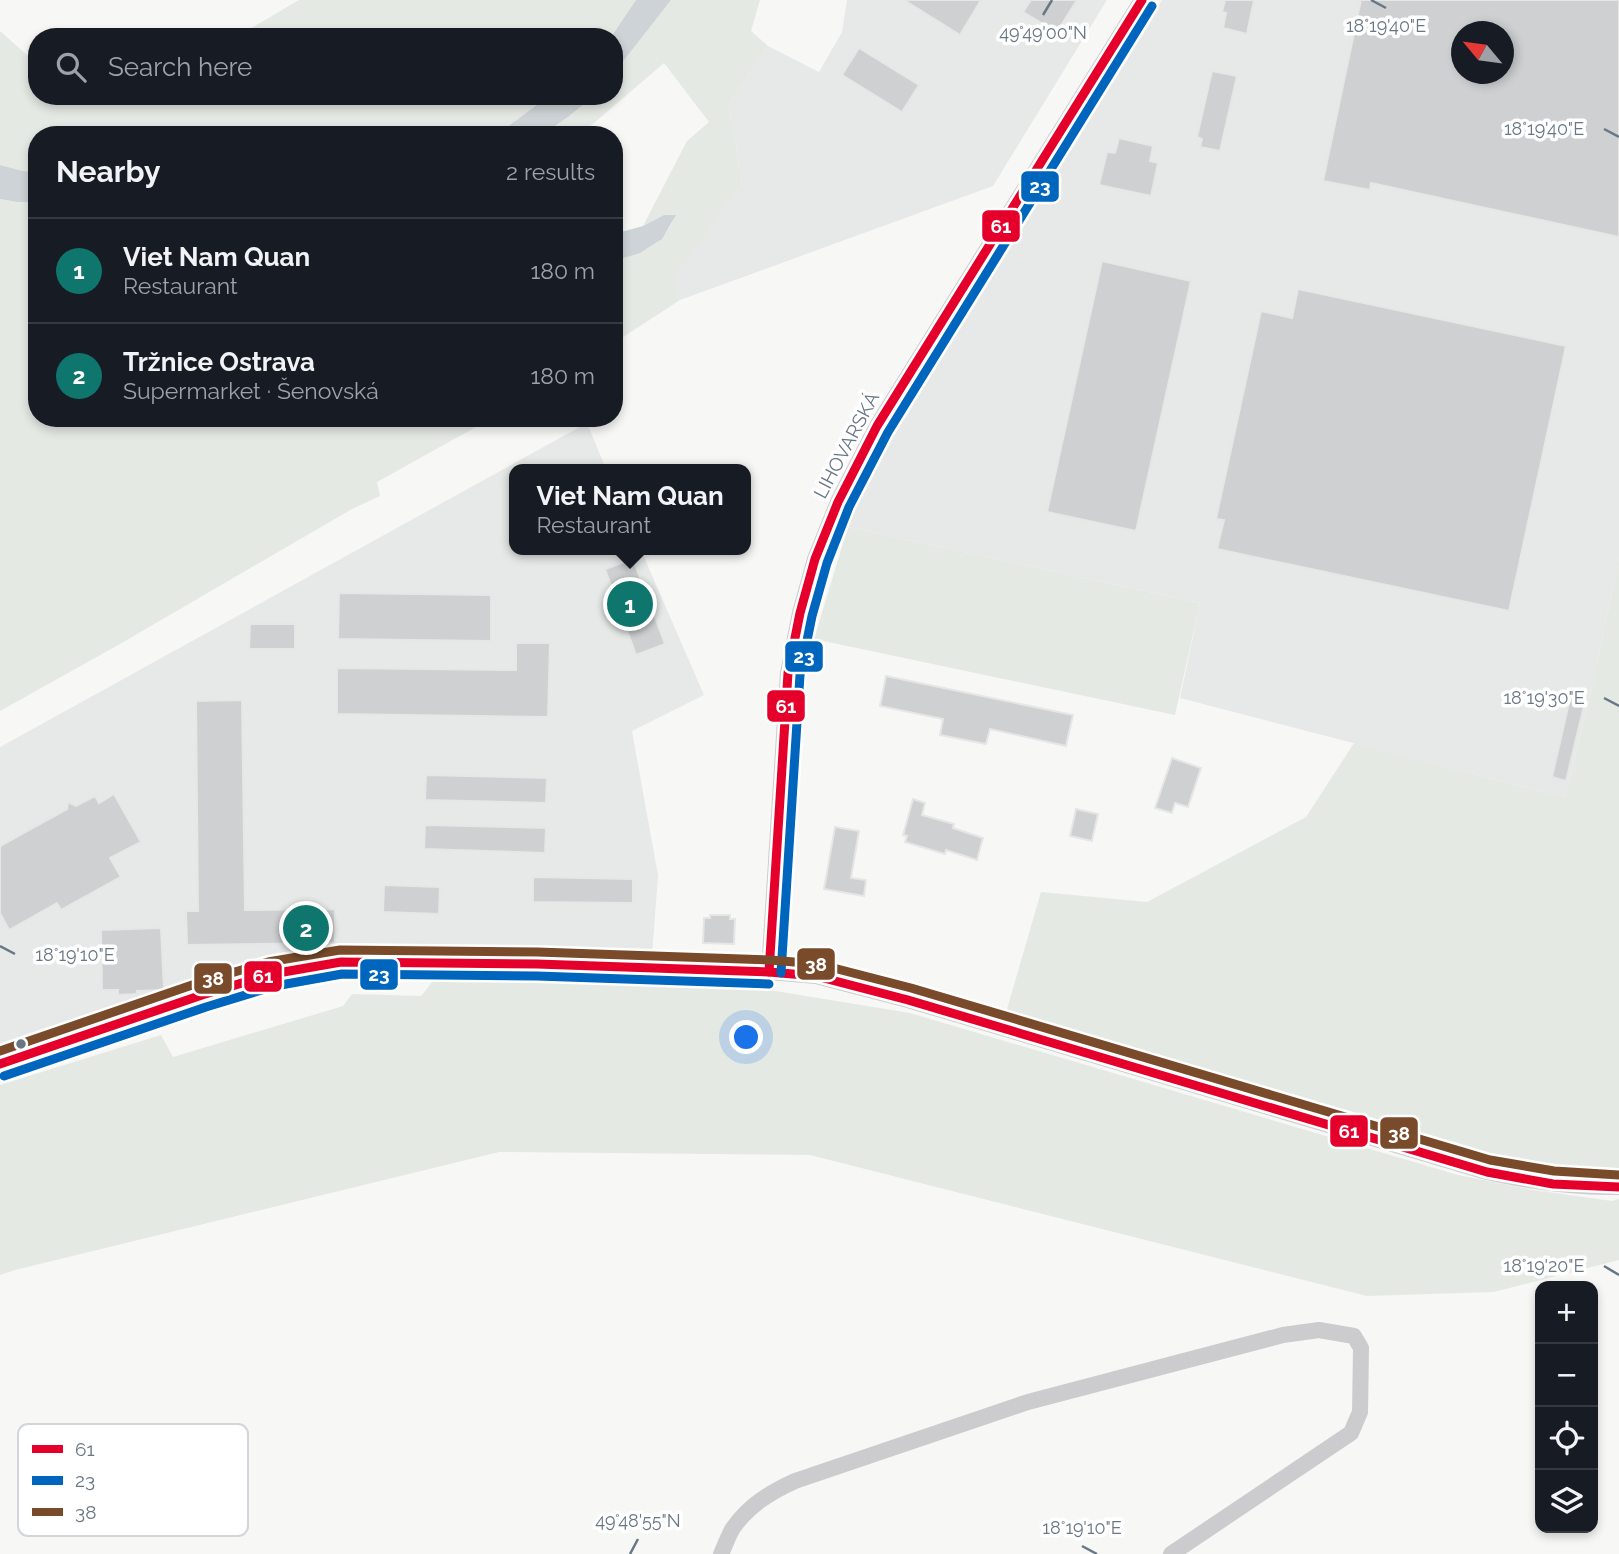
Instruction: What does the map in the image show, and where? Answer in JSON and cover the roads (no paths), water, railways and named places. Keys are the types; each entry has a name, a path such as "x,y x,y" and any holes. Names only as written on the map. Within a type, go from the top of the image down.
{"street":[{"name":"LIHOVARSKÁ","path":"769,972 788,673 800,613 815,559 838,502 877,426 1142,0"},
{"path":"0,1064 272,974 341,962 524,964 769,972 816,976 895,996 1487,1172 1544,1184 1619,1186"},
{"path":"721,1554 733,1529 751,1507 771,1492 795,1480 1028,1402 1283,1335 1319,1330 1354,1336 1361,1348 1360,1412 1351,1433 1171,1554"}],"place":[{"name":"Viet Nam Quan","path":"630,604"},
{"name":"Tržnice Ostrava","path":"306,928"}]}
